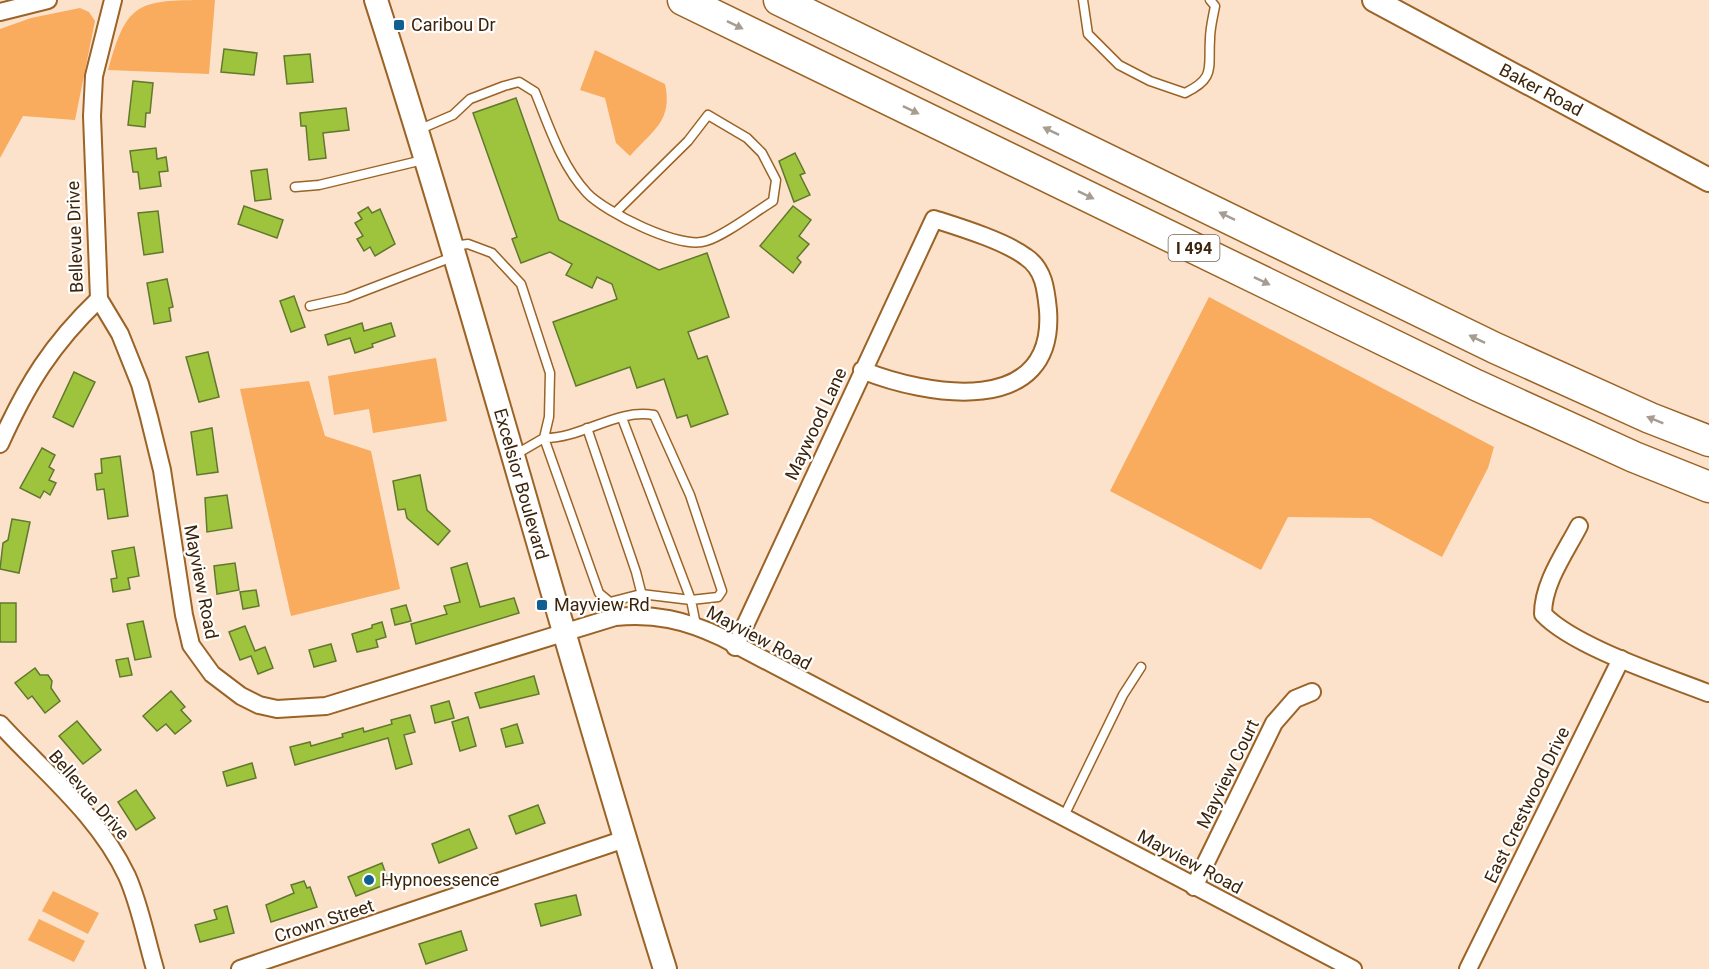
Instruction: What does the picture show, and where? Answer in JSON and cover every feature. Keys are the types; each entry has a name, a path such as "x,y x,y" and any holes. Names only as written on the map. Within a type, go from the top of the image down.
{"highway":[{"name":"I 494","path":"682,0 1476,385 1634,458 1709,487"},
{"name":"I 494","path":"778,0 1495,348 1650,418 1709,441"}],"main road":[{"name":"Excelsior Boulevard","path":"376,0 454,251 665,969"},
{"name":"Baker Road","path":"1374,0 1709,180"}],"street":[{"path":"0,12 48,0"},
{"name":"Bellevue Drive","path":"0,444 18,405 47,356 68,329 99,299 92,116 94,76 113,0"},
{"name":"Maywood Lane","path":"735,646 862,370 934,219 1026,256 1044,280 1048,305 1047,334 1036,364 1024,375 993,391 963,393 885,379 862,370"},
{"name":"Mayview Road","path":"99,299 120,333 146,406 162,470 184,615 191,645 199,660 225,685 259,705 277,709 326,706 615,617 647,615 696,625 1353,969"},
{"path":"1579,526 1547,587 1543,601 1543,614 1554,626 1621,659 1708,693"},
{"name":"East Crestwood Drive","path":"1468,969 1621,659"},
{"name":"Mayview Court","path":"1194,887 1274,723 1295,699 1312,692"},
{"name":"Bellevue Drive","path":"0,724 77,805 116,856 133,894 155,969"},
{"name":"Crown Street","path":"240,969 625,839"}],"lane":[{"path":"1083,0 1088,34 1119,66 1150,81 1185,93 1202,83 1209,75 1212,58 1210,40 1215,6 1210,0"},
{"path":"417,130 453,115 470,99 512,84 526,84 535,92 564,161 588,194 616,212 648,231 674,240 705,242 772,201 776,180 762,153 747,138 708,115 688,141 616,212"},
{"path":"295,187 319,185 426,159"},
{"path":"310,306 346,298 468,244 492,254 521,284 550,373 549,417 544,438 599,593 610,602 641,594 691,600 718,597 722,591 690,495 654,415 640,412 555,438 544,438 513,456"},
{"path":"622,418 691,600 696,625"},
{"path":"587,428 647,615"},
{"path":"1063,818 1123,695 1141,667"}],"shaded area":[{"path":"215,0 209,74 108,70 122,30 130,17 140,9 168,1"},
{"path":"80,8 89,12 95,21 75,120 23,116 0,158 0,29 31,18"},
{"path":"595,50 665,84 667,97 664,116 653,132 630,156 616,143 605,98 580,90"},
{"path":"1209,297 1494,447 1488,468 1442,557 1370,518 1288,517 1261,570 1110,491"},
{"path":"436,358 447,421 373,433 369,409 334,415 328,376"},
{"path":"309,381 325,436 371,451 400,589 291,616 240,389"},
{"path":"53,891 99,913 88,934 42,911"},
{"path":"39,919 85,941 74,962 28,940"}],"building":[{"path":"224,49 257,53 254,75 221,72"},
{"path":"310,54 313,82 287,84 284,56"},
{"path":"133,81 153,83 150,113 146,113 145,127 128,125"},
{"path":"516,98 559,220 659,270 707,253 729,317 688,332 698,359 707,356 728,414 691,427 687,415 677,418 664,379 637,388 630,367 576,386 553,322 617,299 612,284 597,277 592,288 566,275 572,264 550,252 521,263 512,239 517,237 473,113"},
{"path":"346,108 349,130 323,133 326,158 309,160 306,126 301,126 300,113"},
{"path":"156,148 157,159 166,157 168,171 159,172 161,186 140,189 138,172 133,172 130,151"},
{"path":"795,153 805,173 800,175 810,195 794,202 779,161"},
{"path":"267,169 271,199 255,201 251,171"},
{"path":"244,206 283,220 277,238 238,224"},
{"path":"793,206 811,220 799,236 809,244 797,258 801,262 793,273 760,246"},
{"path":"368,207 372,213 380,209 395,244 375,256 370,247 364,251 357,239 363,236 355,223 362,219 358,213"},
{"path":"158,211 163,252 144,255 138,213"},
{"path":"167,279 173,307 169,308 171,321 154,324 147,283"},
{"path":"294,296 305,327 291,332 280,301"},
{"path":"362,323 364,331 391,323 395,336 355,353 350,338 328,345 325,335"},
{"path":"208,352 219,397 199,402 186,357"},
{"path":"74,372 95,382 73,427 53,417"},
{"path":"212,428 218,472 197,475 191,432"},
{"path":"42,448 55,455 49,467 54,470 49,480 56,483 50,495 44,491 40,498 20,488"},
{"path":"120,456 128,516 108,519 104,489 97,490 95,474 102,473 101,459"},
{"path":"420,475 427,510 450,531 438,545 407,518 405,509 398,510 393,481"},
{"path":"227,495 232,528 207,532 205,498"},
{"path":"12,519 30,522 19,573 0,569 3,543 8,540"},
{"path":"134,547 139,576 128,578 130,589 113,592 111,579 117,578 112,551"},
{"path":"235,563 239,590 217,594 214,566"},
{"path":"467,563 480,607 514,598 519,613 416,644 411,624 447,614 444,606 460,602 451,568"},
{"path":"256,590 259,606 243,609 240,592"},
{"path":"0,603 16,603 16,642 0,642"},
{"path":"406,605 411,621 395,625 391,609"},
{"path":"143,621 151,657 135,660 127,624"},
{"path":"382,622 386,637 376,640 378,647 357,652 352,634 372,628 372,625"},
{"path":"245,626 255,651 265,647 273,668 258,674 251,656 240,660 229,632"},
{"path":"331,644 336,661 314,667 309,650"},
{"path":"128,658 132,675 120,677 116,660"},
{"path":"35,668 40,675 48,675 52,681 51,688 60,701 45,713 32,696 28,699 15,683"},
{"path":"534,676 539,694 480,708 475,693"},
{"path":"171,691 185,707 181,710 191,721 175,734 166,724 157,731 143,716"},
{"path":"449,701 454,718 435,723 431,706"},
{"path":"410,715 415,732 404,735 412,764 396,769 388,738 295,765 290,747 310,742 311,746 343,737 342,734 363,728 364,732 392,724 391,720"},
{"path":"468,717 476,746 460,751 452,722"},
{"path":"77,721 101,750 83,764 59,736"},
{"path":"517,724 523,743 506,747 501,729"},
{"path":"252,763 256,778 227,786 223,772"},
{"path":"136,790 155,818 136,830 118,802"},
{"path":"538,805 545,823 516,834 509,816"},
{"path":"469,829 477,848 439,863 432,844"},
{"name":"Hypnoessence","path":"382,863 389,883 356,896 348,877"},
{"path":"304,881 307,888 310,887 317,907 271,922 266,905 294,893 291,885"},
{"path":"576,895 581,915 541,926 535,904"},
{"path":"227,906 234,933 200,942 195,925 217,919 214,910"},
{"path":"461,931 467,950 426,964 419,944"}],"place":[{"name":"Caribou Dr","path":"399,25"},
{"name":"Mayview Rd","path":"542,605"},
{"name":"Hypnoessence","path":"369,880"}]}
